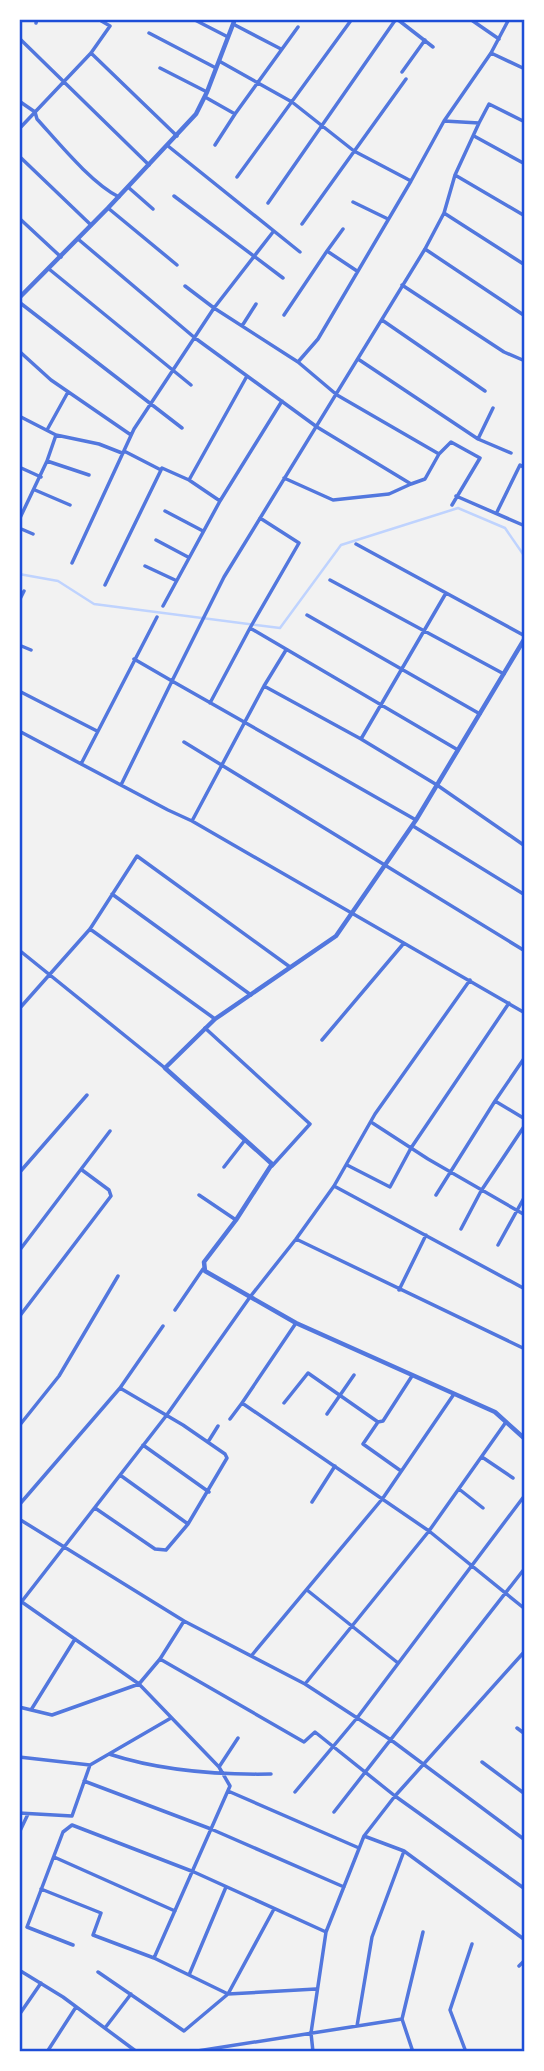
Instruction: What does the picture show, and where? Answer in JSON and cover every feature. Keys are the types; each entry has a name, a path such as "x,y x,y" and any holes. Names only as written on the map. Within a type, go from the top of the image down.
{"street":[{"path":"19,130 91,53 110,26 98,19"},
{"path":"192,19 228,37"},
{"path":"237,177 352,19"},
{"path":"268,203 397,19 433,47"},
{"path":"470,19 499,39"},
{"path":"298,362 317,339 444,121 491,52 509,19"},
{"path":"182,428 19,300 196,114 234,22 281,48"},
{"path":"215,145 298,27"},
{"path":"149,33 216,68"},
{"path":"19,38 149,165"},
{"path":"402,72 425,40"},
{"path":"491,52 525,69"},
{"path":"91,53 177,136"},
{"path":"219,61 292,102 354,151 411,181"},
{"path":"160,68 235,114"},
{"path":"302,224 406,79"},
{"path":"19,101 35,112 37,119 79,164 119,197"},
{"path":"121,785 219,586 337,395 401,284 425,249 444,213 455,175 489,104 525,121"},
{"path":"444,121 479,123"},
{"path":"474,136 525,164"},
{"path":"168,146 300,252"},
{"path":"19,156 91,226"},
{"path":"455,175 525,216"},
{"path":"128,187 153,209"},
{"path":"174,196 283,278"},
{"path":"353,202 388,219"},
{"path":"108,208 177,265"},
{"path":"444,213 525,265"},
{"path":"19,218 61,257"},
{"path":"284,315 343,229"},
{"path":"72,563 131,435 150,403 214,308 273,232"},
{"path":"78,239 195,338 317,427 411,484"},
{"path":"425,249 525,316"},
{"path":"327,251 357,271"},
{"path":"49,269 191,385"},
{"path":"401,284 504,352 525,361"},
{"path":"19,285 26,292"},
{"path":"185,286 298,362 337,395 439,454"},
{"path":"242,326 256,304"},
{"path":"382,320 485,391"},
{"path":"19,351 51,380 131,435"},
{"path":"358,359 478,439 511,453"},
{"path":"189,480 247,376"},
{"path":"47,430 68,392"},
{"path":"163,606 220,501 282,401"},
{"path":"478,439 493,408"},
{"path":"19,416 56,435 99,444 124,452 162,470 164,468 189,480 220,501"},
{"path":"19,520 41,477 56,435"},
{"path":"284,478 333,500 389,494 425,480 439,454 452,442 480,458 452,505"},
{"path":"47,461 89,475"},
{"path":"496,513 520,466 525,468"},
{"path":"19,467 41,477"},
{"path":"105,584 162,470"},
{"path":"35,490 69,505"},
{"path":"456,496 525,526"},
{"path":"19,503 26,506"},
{"path":"165,511 203,531"},
{"path":"210,703 299,543 260,518"},
{"path":"19,528 33,534"},
{"path":"156,540 188,557"},
{"path":"165,1068 215,1019 336,936 414,823 525,637 356,544"},
{"path":"145,566 175,580"},
{"path":"330,580 504,674"},
{"path":"19,601 24,591"},
{"path":"361,739 446,593"},
{"path":"307,615 480,714"},
{"path":"81,764 157,617"},
{"path":"250,627 458,750"},
{"path":"19,645 31,650"},
{"path":"192,821 286,650"},
{"path":"134,659 414,823 525,895"},
{"path":"264,686 438,785 525,846"},
{"path":"19,691 97,731"},
{"path":"19,731 192,821 525,1013"},
{"path":"184,742 386,863 409,882 525,951"},
{"path":"19,1009 90,929 137,856 290,967"},
{"path":"112,894 251,995"},
{"path":"90,929 215,1019"},
{"path":"322,1040 404,943"},
{"path":"19,950 165,1068 270,1161 271,1168"},
{"path":"359,1848 229,1789 219,1767 139,1684 20,1602 166,1416 250,1297 296,1239 334,1186 371,1122 470,980"},
{"path":"346,1165 390,1186 411,1148 509,1003"},
{"path":"175,1310 203,1269 204,1262 271,1168 310,1124 205,1028"},
{"path":"436,1195 495,1101 523,1065 525,1057"},
{"path":"19,1172 87,1095"},
{"path":"495,1101 525,1119"},
{"path":"371,1122 449,1172 525,1215"},
{"path":"461,1229 481,1191 525,1125"},
{"path":"19,1251 110,1131"},
{"path":"224,1167 245,1140"},
{"path":"19,1317 111,1196 109,1190 82,1170"},
{"path":"334,1186 525,1289"},
{"path":"199,1195 236,1220"},
{"path":"498,1244 525,1196"},
{"path":"400,1290 426,1235"},
{"path":"296,1239 524,1348"},
{"path":"203,1269 296,1324 489,1409 525,1438"},
{"path":"19,1426 59,1376 118,1276"},
{"path":"230,1419 296,1324"},
{"path":"19,1505 120,1388 163,1326"},
{"path":"284,1404 308,1373 378,1422"},
{"path":"327,1414 354,1375"},
{"path":"401,1471 363,1444 378,1422 383,1421 412,1376"},
{"path":"95,1508 161,1551 170,1547 188,1524 227,1458 208,1442 120,1388"},
{"path":"252,1656 383,1498 454,1394"},
{"path":"242,1403 429,1531 525,1609"},
{"path":"305,1684 429,1531 507,1421"},
{"path":"208,1442 218,1426"},
{"path":"143,1445 209,1492"},
{"path":"482,1457 513,1478"},
{"path":"312,1502 335,1466"},
{"path":"120,1475 188,1524"},
{"path":"459,1489 483,1508"},
{"path":"295,1792 357,1718 525,1495"},
{"path":"19,1519 184,1621 305,1684 391,1740 525,1840"},
{"path":"334,1812 525,1568"},
{"path":"307,1590 399,1663"},
{"path":"19,1707 52,1715 139,1684 160,1659 184,1621"},
{"path":"31,1710 75,1639"},
{"path":"313,2052 310,2033 326,1933 364,1836 395,1796 525,1651"},
{"path":"160,1659 304,1742 315,1732 395,1796 525,1889"},
{"path":"19,1757 90,1765 171,1718"},
{"path":"517,1728 525,1734"},
{"path":"219,1767 237,1738"},
{"path":"109,1754 135,1763 223,1775 271,1774"},
{"path":"482,1762 525,1794"},
{"path":"19,1813 72,1816 90,1765"},
{"path":"84,1781 211,1829 344,1887"},
{"path":"154,1958 229,1789"},
{"path":"19,1833 28,1814"},
{"path":"73,1945 27,1927 63,1832 72,1825 194,1872 326,1933"},
{"path":"364,1836 404,1851 525,1940"},
{"path":"357,2026 372,1937 404,1851"},
{"path":"54,1857 176,1911"},
{"path":"188,1975 226,1886"},
{"path":"41,1889 101,1913 93,1935 154,1958 228,1994 316,1989"},
{"path":"98,1972 184,2031 228,1994 274,1909"},
{"path":"413,2052 402,2020 423,1933"},
{"path":"466,2052 450,2010 472,1944"},
{"path":"519,1966 525,1959"},
{"path":"19,1970 76,2007 137,2052"},
{"path":"19,2015 41,1983"},
{"path":"105,2028 131,1994"},
{"path":"47,2052 76,2007"},
{"path":"191,2052 402,2020"}],"waterway":[{"path":"19,574 58,581 94,604 280,628 341,545 458,508 505,528 525,557"}]}
